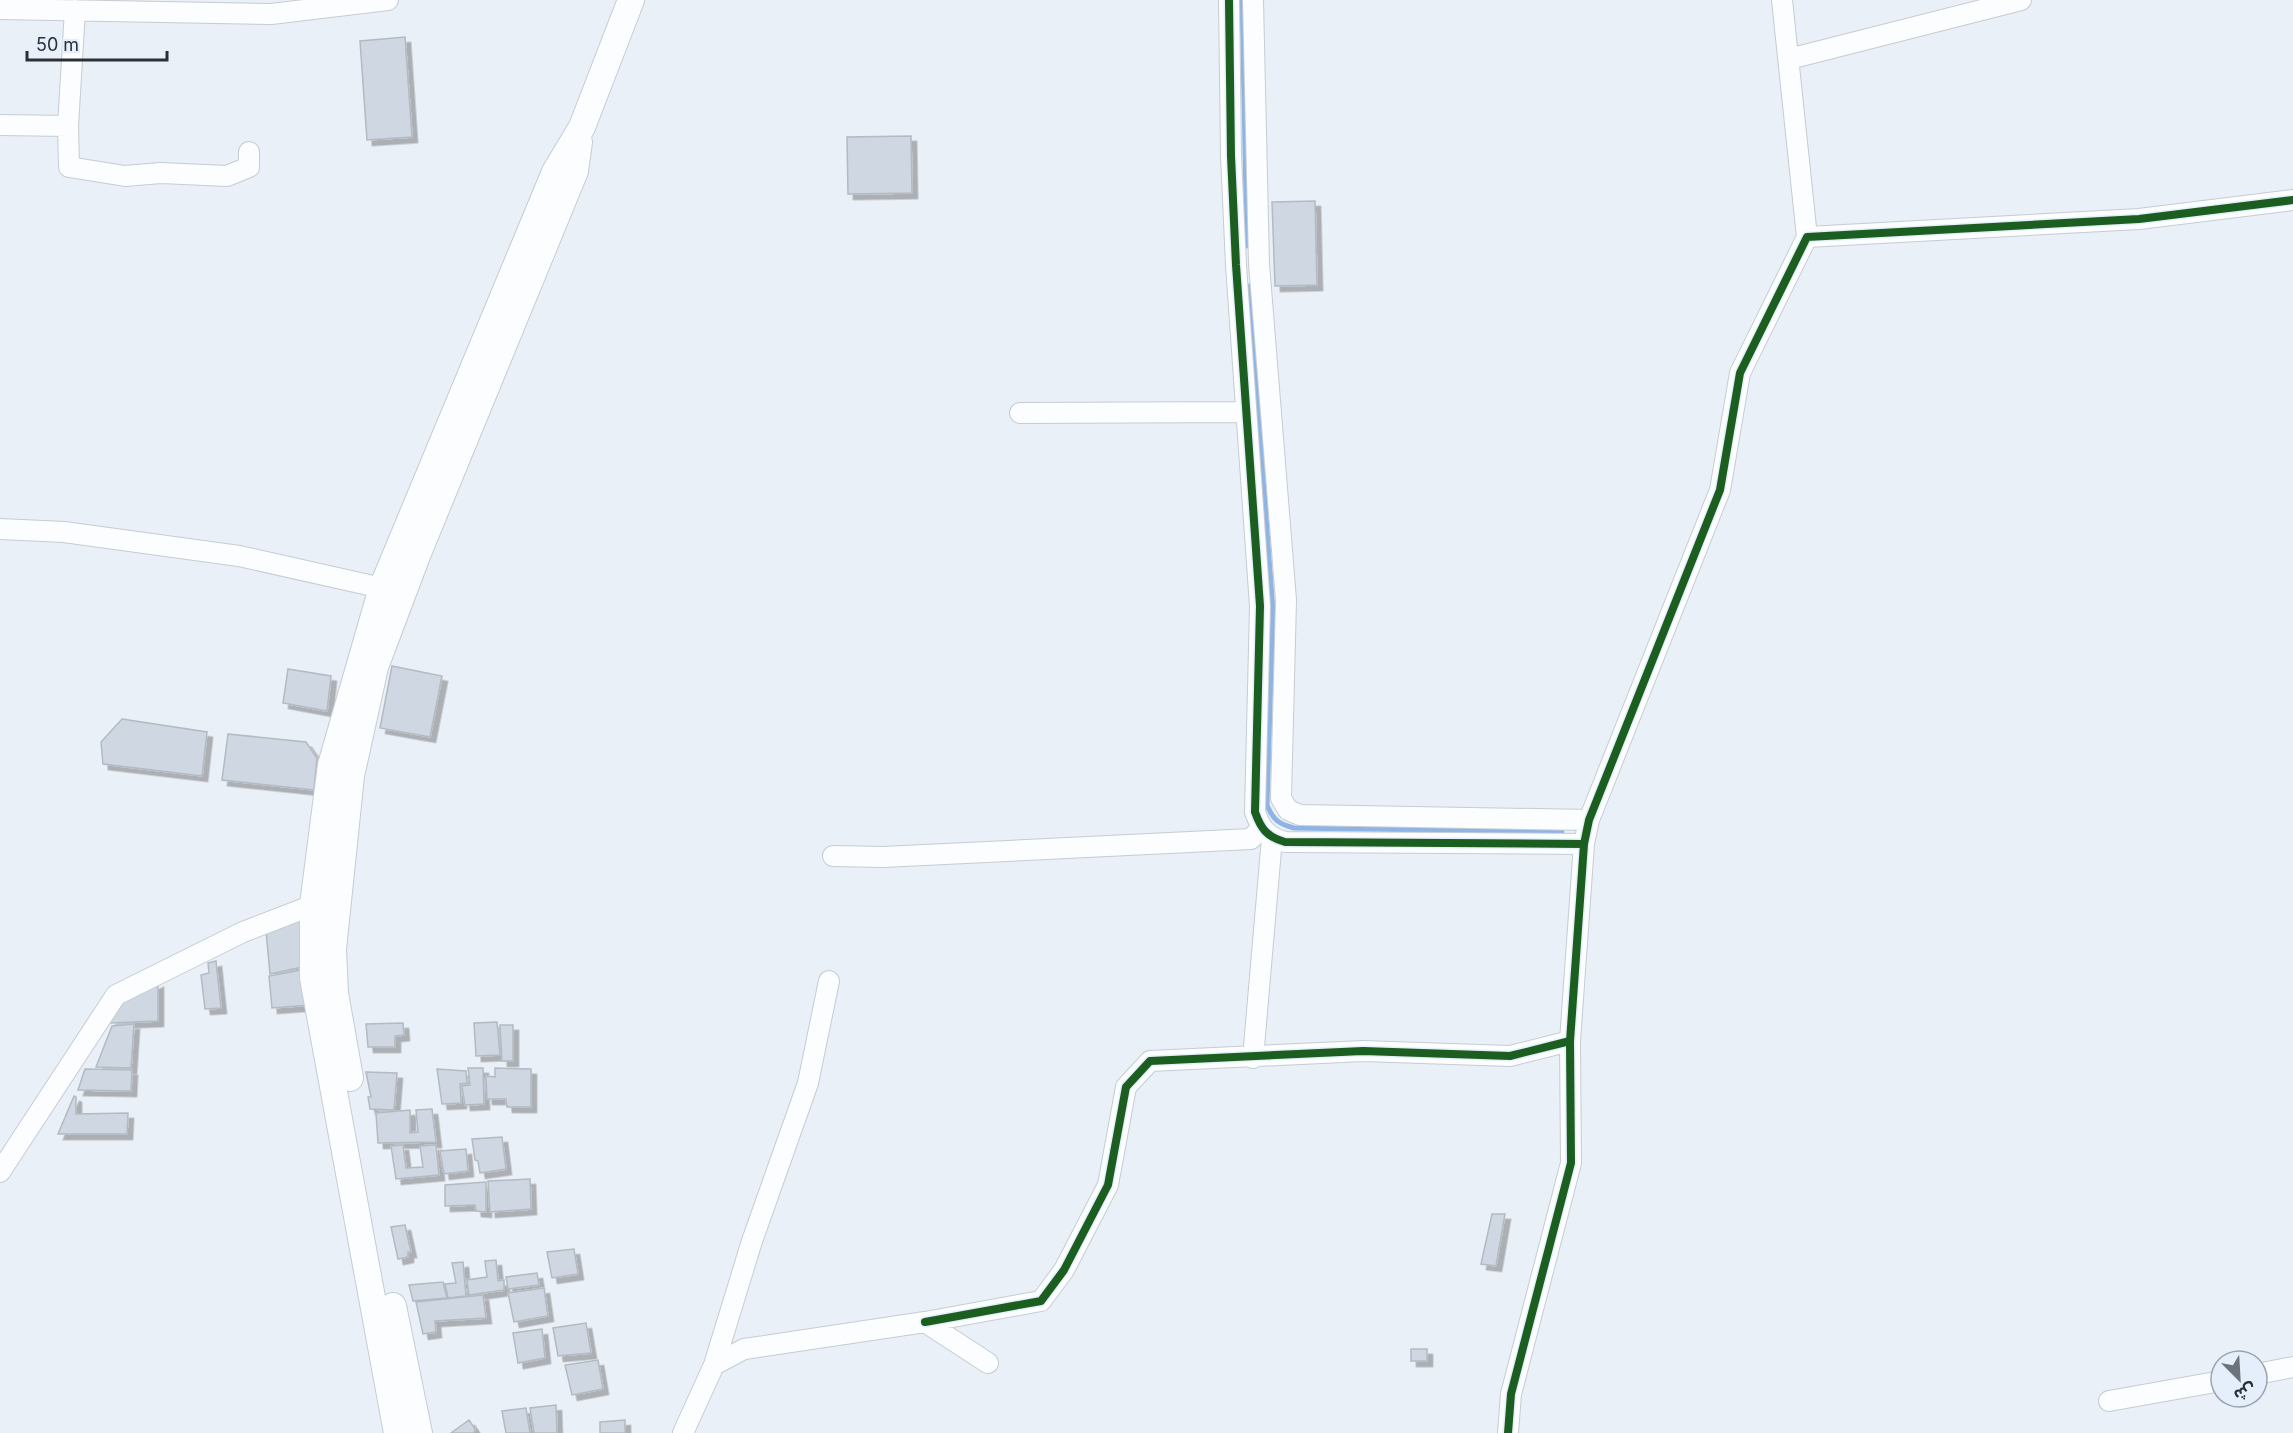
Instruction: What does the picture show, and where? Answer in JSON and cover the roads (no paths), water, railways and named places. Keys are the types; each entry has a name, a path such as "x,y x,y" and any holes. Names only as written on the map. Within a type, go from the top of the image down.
{"main road":[{"path":"397,1433 313,978 313,905 331,765 381,588 555,171 582,127 631,0"},
{"path":"419,1433 363,1156 335,993 335,926 351,776 375,667 418,553 575,171 582,127"}],"street":[{"path":"0,9 271,7 388,0"},
{"path":"1229,0 1231,156 1236,265 1260,606 1255,812 1267,833 1253,1058"},
{"path":"1253,0 1259,264 1286,600 1281,798 1288,810 1300,815 1589,820"},
{"path":"1508,1433 1511,1394 1571,1163 1570,1041 1584,844 1589,820 1720,490 1740,373 1807,237 1782,0"},
{"path":"1789,59 2021,0"},
{"path":"75,10 68,126 69,167 125,176 161,173 227,176 249,167 249,152"},
{"path":"0,125 68,126"},
{"path":"1807,237 2139,219 2293,200"},
{"path":"1236,265 1259,264"},
{"path":"1020,413 1246,412"},
{"path":"0,529 64,532 239,556 381,588"},
{"path":"833,856 883,856 1251,839 1267,833 1285,842 1584,844"},
{"path":"0,1172 116,995 243,932 313,905"},
{"path":"683,1433 714,1365 752,1241 808,1083 829,981"},
{"path":"714,1365 744,1349 925,1322 1041,1301 1064,1270 1108,1185 1126,1087 1150,1061 1253,1058 1363,1051 1510,1056 1570,1041"},
{"path":"925,1322 988,1363"},
{"path":"2269,1372 2293,1367"},
{"path":"2109,1401 2209,1383"}],"waterway":[{"path":"1242,0 1247,246"},
{"path":"1249,286 1273,612 1267,805 1274,818 1294,828 1562,832"}]}
